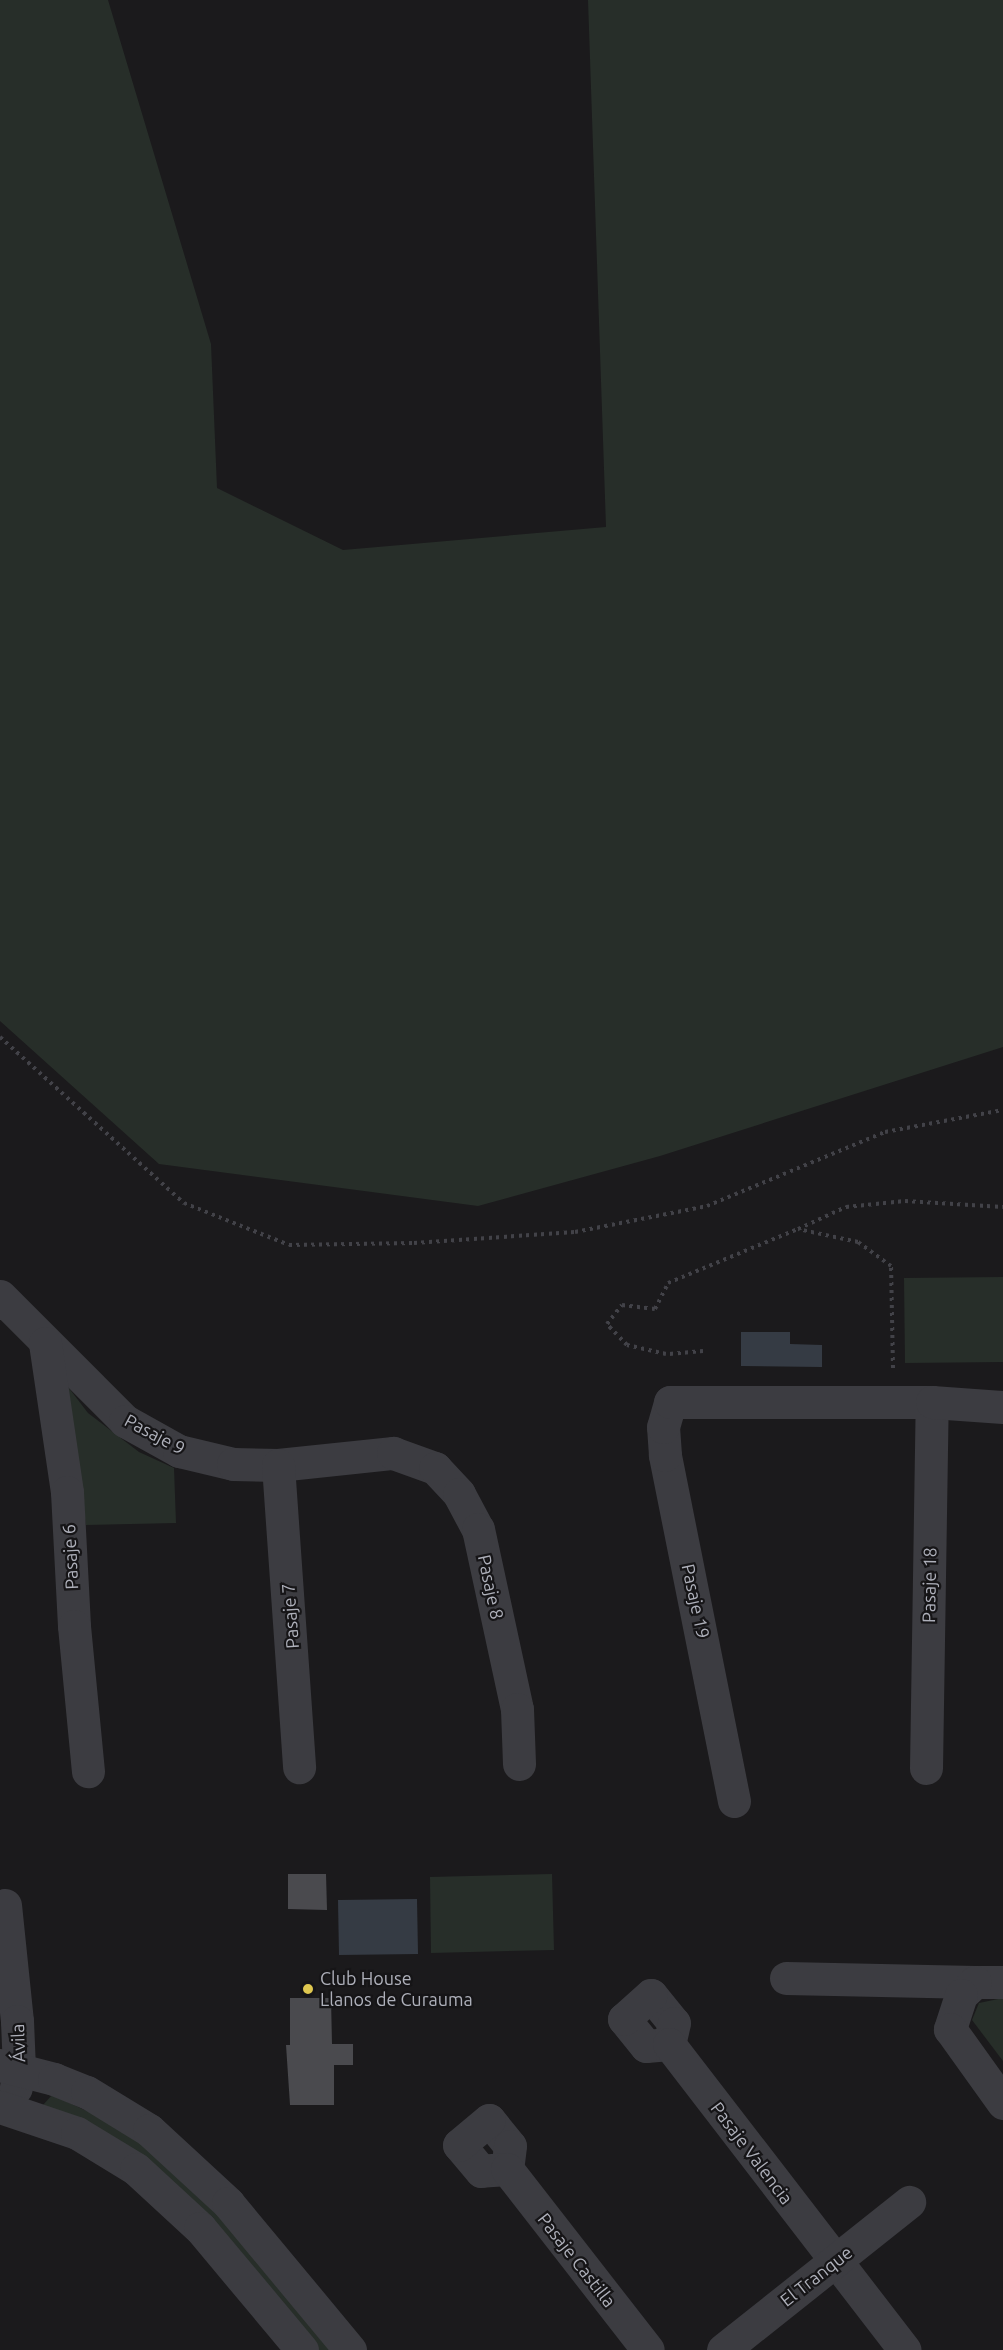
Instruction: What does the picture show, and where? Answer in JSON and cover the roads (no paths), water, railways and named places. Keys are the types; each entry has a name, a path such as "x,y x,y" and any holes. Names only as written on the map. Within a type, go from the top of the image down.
{"street":[{"name":"Pasaje 9","path":"0,1296 125,1421 179,1451 233,1464 278,1465 393,1453"},
{"name":"Pasaje 6","path":"45,1343 67,1492 74,1626 88,1772"},
{"name":"Pasaje 19","path":"734,1801 664,1455 663,1427 670,1402 932,1402"},
{"path":"932,1402 1003,1407"},
{"name":"Pasaje 18","path":"926,1768 932,1402"},
{"name":"Pasaje 8","path":"393,1453 435,1468 459,1494 478,1530 517,1709 519,1764"},
{"name":"Pasaje 7","path":"278,1465 299,1767"},
{"name":"Ávila","path":"5,1905 10,2066 6,2108"},
{"path":"786,1978 989,1982"},
{"path":"989,1982 961,1995 950,2029 1003,2103"},
{"name":"Pasaje Valencia","path":"669,2044 905,2350"},
{"path":"10,2066 76,2088 119,2109 176,2153 228,2203 350,2350"},
{"path":"6,2108 77,2133 136,2169 200,2228 302,2350"},
{"name":"Pasaje Castilla","path":"507,2169 648,2350"},
{"name":"El Tranque","path":"723,2350 909,2202"}],"place":[{"name":"Club House Llanos de Curauma","path":"308,1989"}]}
